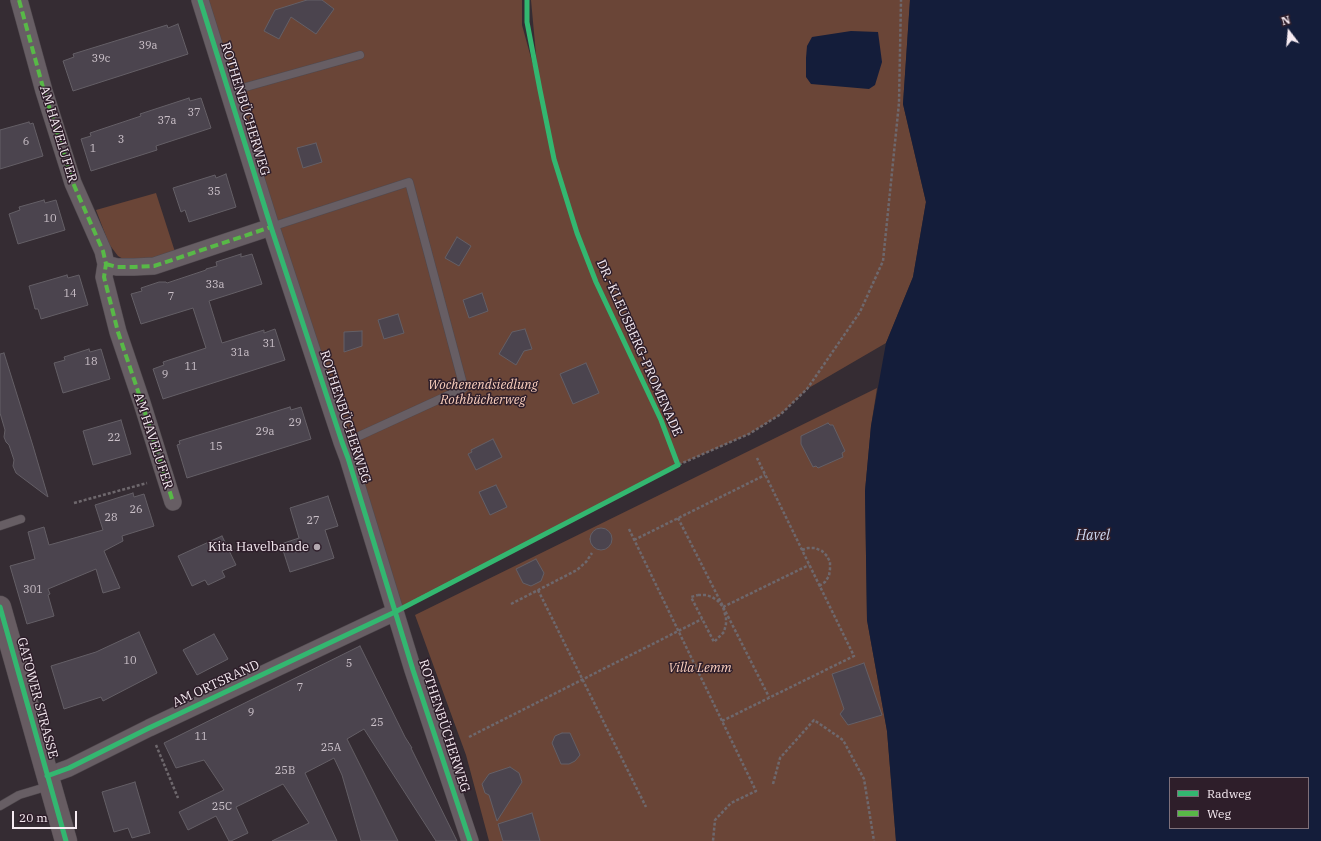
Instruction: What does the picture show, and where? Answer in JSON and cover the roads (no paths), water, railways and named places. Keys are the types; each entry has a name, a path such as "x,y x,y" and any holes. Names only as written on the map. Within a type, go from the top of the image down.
{"main road":[{"name":"GATOWER STRASSE","path":"0,607 66,841"}],"street":[{"name":"AM HAVELUFER","path":"19,0 44,91 73,183 102,251 106,264 104,277 118,332 173,502"},
{"name":"ROTHENBÜCHERWEG","path":"200,0 271,227 348,458 395,612 470,841"},
{"path":"106,264 134,267 154,266 271,227"},
{"name":"AM ORTSRAND","path":"49,781 69,768 149,728 395,612"}],"lane":[{"path":"228,92 360,56"},
{"name":"ROTHENBÜCHERWEG","path":"271,227 410,182 464,388 342,442"},
{"path":"0,526 21,520"},
{"path":"0,806 49,781"}],"water":[{"name":"Havel","path":"910,0 1321,0 1321,841 896,841 887,731 867,620 865,491 871,426 886,343 913,277 926,202 903,104"},
{"path":"851,31 878,32 882,62 875,85 869,89 811,84 806,77 806,58 807,46 812,37"}],"place":[{"name":"Kita Havelbande","path":"317,547"}],"park label":[{"name":"Wochenendsiedlung Rothbücherweg","path":"483,392"},
{"name":"Villa Lemm","path":"700,668"}]}
